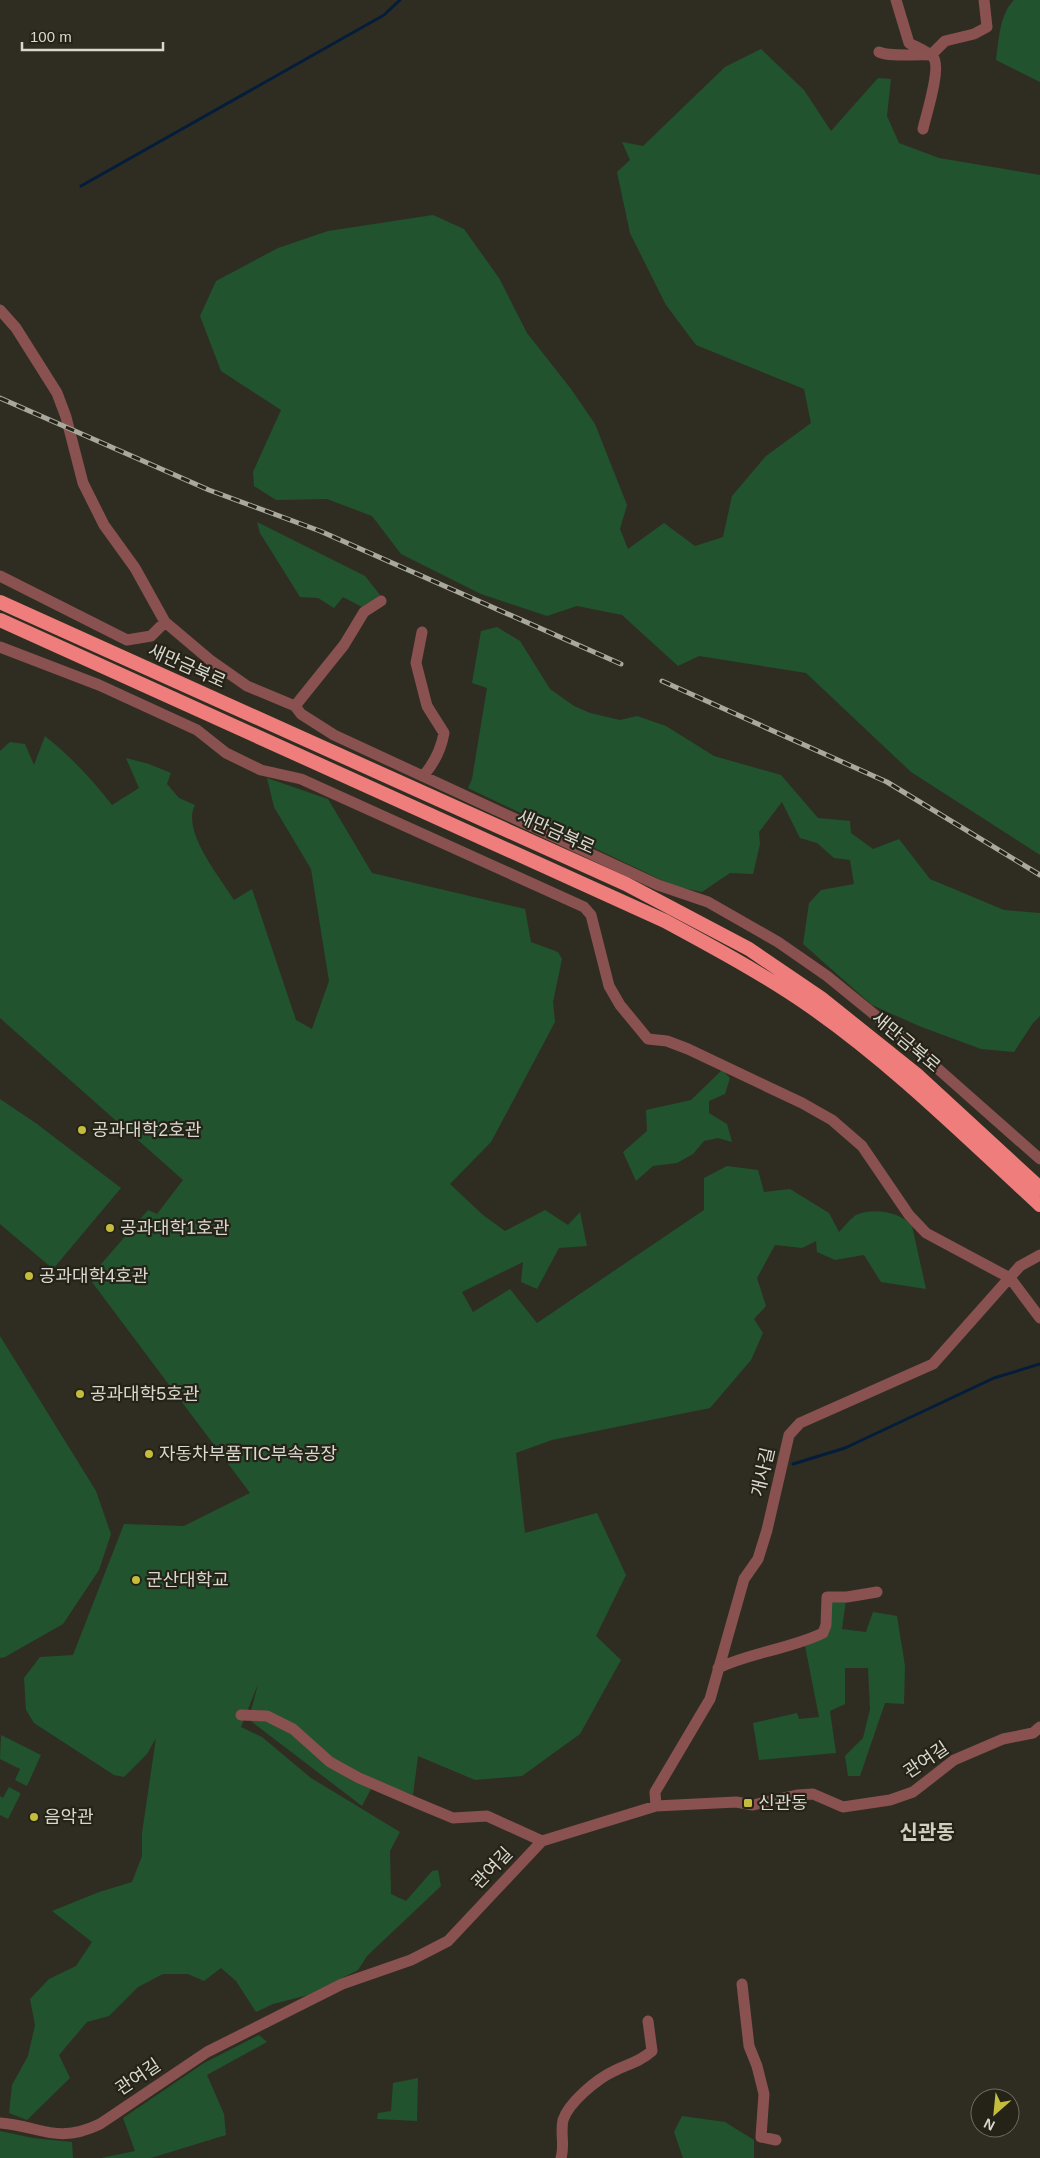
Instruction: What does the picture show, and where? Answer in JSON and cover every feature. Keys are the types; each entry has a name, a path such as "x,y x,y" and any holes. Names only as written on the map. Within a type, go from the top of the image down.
{"highway":[{"name":"새만금북로","path":"2,603 626,884 749,949 821,998 916,1074 1040,1188"},
{"name":"새만금북로","path":"0,620 665,921 738,961 813,1009 906,1083 1040,1205"}],"street":[{"path":"896,0 909,43 935,60 935,86 923,129"},
{"path":"931,56 945,41 974,34 987,27 984,0"},
{"path":"879,52 886,56 908,54 931,56"},
{"path":"0,310 16,328 57,393 66,417 83,483 104,525 135,568 165,622 210,660 247,686 295,706 301,714 334,735 658,885 708,902 778,942 827,976 902,1037 1040,1159"},
{"path":"0,576 127,640 151,636 165,622"},
{"path":"295,706 344,645 360,617 381,602"},
{"path":"422,632 416,663 427,706 444,733 442,746 436,761 424,776"},
{"path":"0,647 99,685 197,730 226,753 261,770 301,779 584,906 591,915 609,986 620,1005 648,1039 667,1042 688,1049 802,1103 832,1120 862,1146 909,1215 926,1233 1010,1278 1040,1318"},
{"name":"개사길","path":"656,1806 655,1792 710,1699 744,1579 758,1559 763,1543 789,1435 800,1423 933,1364 1020,1266 1040,1255"},
{"path":"718,1668 735,1660 788,1646 823,1633 826,1625 827,1597 847,1597 877,1592"},
{"path":"241,1715 267,1716 293,1729 330,1762 360,1778 417,1803 453,1818 486,1816 522,1830 542,1841"},
{"name":"관여길","path":"0,2123 51,2134 69,2134 87,2130 100,2124 207,2052 342,1984 411,1960 448,1941 542,1841 656,1806 736,1802 752,1805 797,1795 813,1794 843,1807 890,1800 913,1792 954,1760 1003,1739 1033,1733 1040,1727"},
{"path":"742,1984 749,2046 757,2066 764,2094 761,2137 776,2140"},
{"path":"561,2158 564,2149 562,2122 570,2105 613,2071 639,2061 652,2051 648,2021"}],"green space":[{"path":"1014,0 1040,0 1040,82 996,60 1005,13"},
{"path":"761,49 804,90 831,131 878,78 891,79 887,116 899,143 939,158 1040,175 1040,855 911,772 806,673 699,656 678,666 622,615 577,606 547,616 481,594 401,554 372,516 327,499 276,500 254,486 253,472 281,410 221,371 200,316 216,281 278,248 328,231 433,215 464,229 499,278 527,333 571,389 595,424 627,505 620,529 628,549 664,523 695,546 723,537 732,496 766,456 811,423 804,389 696,345 666,305 630,233 617,172 630,160 622,142 643,146 725,67"},
{"path":"257,522 365,576 380,595 362,607 343,597 334,608 318,598 300,597 260,533"},
{"path":"497,627 520,641 550,689 574,706 590,713 620,720 637,716 666,726 714,756 781,775 818,818 850,821 851,833 873,849 899,839 930,879 1004,910 1040,913 1040,1016 1033,1023 1014,1052 981,1049 919,1026 872,1005 803,944 809,903 821,890 854,884 850,860 834,858 817,843 800,838 782,802 759,832 760,844 753,874 730,873 702,892 674,886 468,788 472,779 487,688 472,683 481,631"},
{"path":"45,736 80,768 112,805 139,788 126,758 149,764 171,773 167,784 179,798 195,805 192,816 197,840 234,900 252,889 296,1020 312,1029 329,981 311,869 274,807 267,778 328,799 372,873 525,909 531,942 558,952 562,959 553,1002 555,1022 491,1142 450,1184 483,1215 505,1231 545,1210 568,1225 580,1212 587,1246 559,1248 537,1289 521,1282 523,1262 462,1292 473,1312 510,1289 537,1323 704,1210 704,1178 727,1166 758,1170 764,1192 790,1189 829,1213 839,1232 856,1215 870,1211 886,1212 901,1217 912,1226 926,1289 881,1282 864,1255 835,1260 817,1252 816,1241 802,1248 775,1245 757,1278 766,1306 754,1319 763,1333 751,1360 710,1408 552,1440 516,1453 525,1533 597,1513 626,1575 596,1636 621,1660 580,1734 522,1776 475,1780 418,1756 413,1795 358,1774 326,1755 299,1729 251,1711 258,1684 241,1727 262,1737 311,1778 400,1832 390,1851 391,1894 406,1901 432,1871 438,1870 441,1886 367,1956 358,1970 308,1995 273,2004 256,2012 236,1981 221,1968 204,1981 188,1974 163,1974 138,1987 109,2016 87,2022 59,2055 70,2078 27,2120 9,2113 12,2085 28,2056 35,2025 30,1999 49,1979 76,1966 92,1942 52,1911 99,1892 132,1882 142,1856 142,1833 156,1738 147,1754 124,1777 114,1775 34,1723 26,1710 24,1678 40,1657 73,1655 124,1524 184,1526 250,1493 89,1278 148,1210 157,1214 183,1180 0,1018 0,751 10,742 25,744 34,765"},
{"path":"722,1070 730,1078 725,1094 709,1101 709,1113 727,1124 732,1142 718,1138 704,1141 693,1154 677,1163 653,1166 636,1181 623,1152 647,1131 646,1110 691,1100"},
{"path":"0,1099 37,1124 121,1188 53,1269 0,1224"},
{"path":"0,1336 96,1491 111,1534 99,1570 63,1624 0,1658"},
{"path":"846,1600 842,1629 866,1632 873,1612 897,1616 905,1666 904,1704 885,1703 860,1776 848,1776 845,1756 863,1738 870,1709 868,1668 845,1668 845,1704 830,1711 836,1753 759,1760 753,1723 797,1713 799,1719 819,1717 805,1646 829,1634 830,1601"},
{"path":"248,1719 269,1721 290,1732 372,1787 362,1806"},
{"path":"1,1735 41,1755 27,1786 15,1780 20,1769 0,1759"},
{"path":"9,1787 20,1793 20,1795 8,1819 0,1815 0,1796 3,1798"},
{"path":"259,2035 267,2042 207,2075 224,2114 226,2135 151,2158 101,2158 135,2151 123,2118 204,2063"},
{"path":"418,2078 417,2121 377,2119 378,2113 391,2111 393,2083"},
{"path":"682,2116 725,2122 754,2140 754,2158 683,2158 674,2132"},
{"path":"0,2131 33,2138 72,2142 73,2158 0,2158"}],"waterway":[{"path":"81,186 384,15 400,0"},
{"path":"793,1464 845,1448 994,1378 1040,1364"}],"railway":[{"path":"0,398 209,490 320,531 621,664"},
{"path":"662,681 887,782 1040,875"}],"place":[{"name":"공과대학2호관","path":"82,1130"},
{"name":"공과대학1호관","path":"110,1228"},
{"name":"공과대학4호관","path":"29,1276"},
{"name":"공과대학5호관","path":"80,1394"},
{"name":"자동차부품TIC부속공장","path":"149,1454"},
{"name":"군산대학교","path":"136,1580"},
{"name":"신관동","path":"748,1803"},
{"name":"음악관","path":"34,1817"}],"district":[{"name":"신관동","path":"927,1832"}]}
